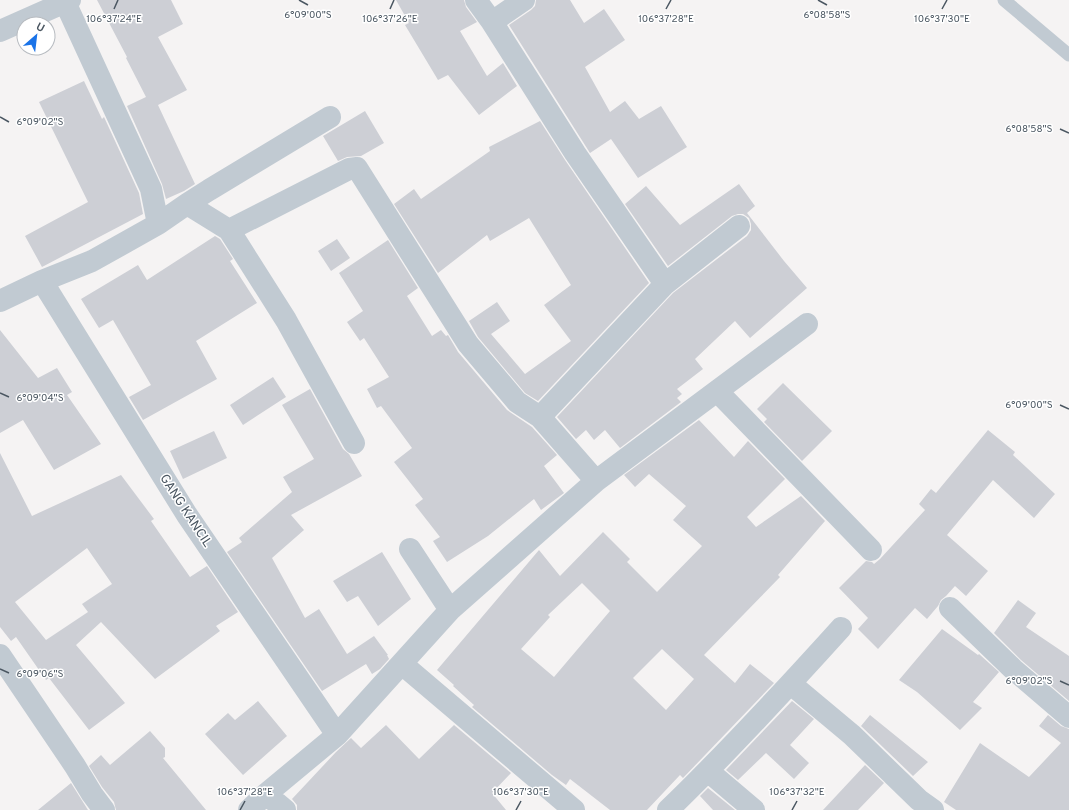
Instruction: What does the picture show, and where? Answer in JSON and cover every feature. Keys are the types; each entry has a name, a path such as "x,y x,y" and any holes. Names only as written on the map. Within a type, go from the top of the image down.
{"street":[{"path":"476,0 492,22 575,153 665,284"},
{"path":"492,22 524,0"},
{"path":"0,31 66,1 151,189 158,224"},
{"path":"0,301 42,281 92,261 158,224 209,190 330,117"},
{"path":"229,230 349,169 357,168 468,344 517,402 540,417 596,481"},
{"path":"188,204 229,230 286,320 354,443"},
{"path":"540,417 665,284 739,226"},
{"name":"GANG KANCIL","path":"42,281 187,515 337,735"},
{"path":"249,810 337,735 450,610 596,481 807,324"},
{"path":"717,391 871,550"},
{"path":"410,549 450,610"},
{"path":"950,608 1013,669 1069,717"},
{"path":"668,810 708,771 791,684 841,628"},
{"path":"0,655 76,766 92,794 104,810"},
{"path":"402,664 574,810"},
{"path":"791,684 852,735 919,800 933,810"},
{"path":"708,771 754,810"},
{"path":"266,794 285,810"}],"lane":[{"path":"1004,0 1069,55"}],"building":[{"path":"97,0 171,0 183,24 158,37 187,90 158,105 195,184 166,199 162,184 127,106 146,97"},
{"path":"396,0 464,0 466,7 477,22 460,31 487,76 503,63 517,86 479,115 448,75 438,80 405,25 409,23"},
{"path":"536,0 570,0 584,23 604,9 625,40 585,67 610,112 625,101 639,119 661,106 687,147 638,178 611,139 590,153 509,25 531,10 535,6"},
{"path":"84,81 102,119 104,117 139,193 143,214 42,267 25,236 88,202 39,102"},
{"path":"365,111 384,143 361,156 347,157 338,161 323,136"},
{"path":"540,121 649,283 538,401 525,393 478,337 469,321 497,302 510,321 491,334 525,374 571,341 544,305 571,285 529,218 490,241 487,235 438,273 394,204 414,189 421,199 490,151 489,147"},
{"path":"739,184 755,206 747,213 807,288 750,338 735,321 695,359 703,369 677,389 682,394 677,398 681,402 620,448 605,430 594,440 586,430 576,439 557,417 673,293 747,236 751,230 749,218 743,214 732,216 668,266 625,204 646,186 680,225"},
{"path":"215,236 220,239 233,259 230,261 257,303 196,341 217,379 143,420 129,397 151,385 113,320 99,328 81,299 138,265 147,280"},
{"path":"337,239 350,258 331,271 318,251"},
{"path":"388,240 418,288 407,296 432,336 441,330 446,336 448,335 458,352 507,410 532,427 557,455 544,466 564,493 541,510 534,499 488,536 447,562 433,541 440,537 415,505 423,499 394,462 412,448 381,406 377,408 367,389 389,377 364,338 360,341 347,322 363,311 339,273"},
{"path":"0,330 38,378 57,368 72,392 67,395 101,444 54,470 23,420 0,433"},
{"path":"273,377 286,397 243,425 230,405"},
{"path":"783,383 832,431 802,461 764,422 767,419 757,409"},
{"path":"310,389 343,449 349,454 362,476 291,515 304,530 272,558 305,618 319,609 347,654 374,636 388,655 389,659 380,669 372,674 366,664 322,691 227,552 242,542 239,538 292,492 283,477 314,459 282,405"},
{"path":"699,420 734,457 748,441 785,479 747,517 756,527 801,496 825,521 778,575 780,577 704,655 735,683 750,664 774,683 683,778 680,775 647,810 610,810 570,779 566,785 552,775 472,707 474,705 437,670 539,550 560,576 603,532 630,559 627,562 657,592 702,546 673,520 686,506 649,474 635,487 624,475","holes":["582,583 610,611 554,677 521,649 550,617 548,615","662,649 694,679 666,710 633,678"]},
{"path":"988,430 1015,452 1013,455 1055,494 1034,518 993,480 947,535 988,571 966,596 955,586 941,600 927,619 915,608 878,649 858,629 868,618 839,588 866,561 874,564 880,559 925,510 919,504 931,489 936,493"},
{"path":"214,431 227,458 183,479 170,451"},
{"path":"0,453 32,516 121,475 154,519 151,521 190,577 207,566 238,612 216,626 220,631 155,679 101,622 76,645 125,703 89,730 49,678 46,680 16,637 11,641 0,627","holes":["87,548 112,584 82,604 88,612 46,640 15,602"]},
{"path":"382,552 411,599 378,626 358,596 347,602 333,581"},
{"path":"1018,600 1036,613 1026,627 1069,656 1069,701 1021,660 994,633"},
{"path":"942,629 978,655 979,654 999,672 973,702 982,708 960,730 917,692 899,680"},
{"path":"258,701 287,736 243,775 205,734 228,713 235,720"},
{"path":"792,701 814,719 790,745 809,763 794,779 766,753 738,780 726,770"},
{"path":"870,715 928,762 913,776 861,726"},
{"path":"1048,715 1061,726 1069,729 1069,810 956,810 944,802 980,743 1029,777 1061,743 1039,726"},
{"path":"386,725 419,759 454,725 511,773 492,793 506,810 297,810 297,805 292,799 336,752 351,738 361,748"},
{"path":"150,731 165,748 165,757 163,758 206,810 116,810 114,802 102,787 89,766 101,755 110,765"},
{"path":"865,765 884,783 858,810 823,810"},
{"path":"71,783 88,810 38,810"},
{"path":"708,788 735,810 713,810 700,796"}]}
